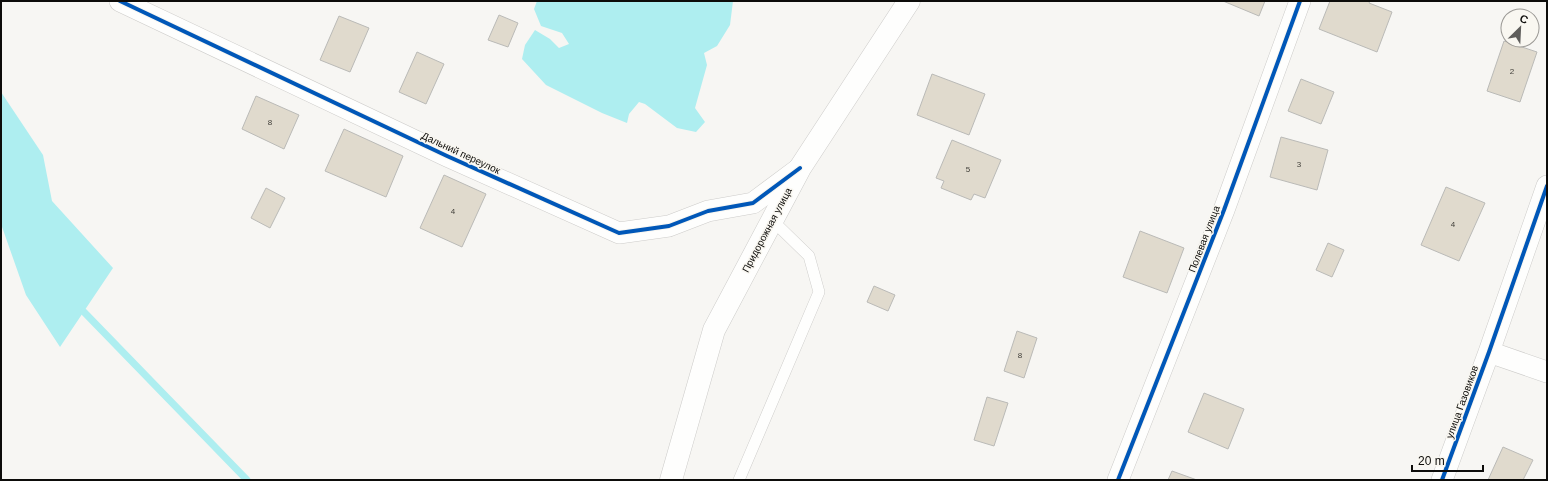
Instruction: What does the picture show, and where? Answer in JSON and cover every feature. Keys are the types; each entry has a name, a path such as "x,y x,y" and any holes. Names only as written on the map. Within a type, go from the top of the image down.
{"street":[{"name":"Дальний переулок","path":"120,1 440,152 619,233 669,226 708,211 752,203 800,168"},
{"name":"Придорожная улица","path":"671,480 714,330 800,168 910,1"},
{"name":"Полевая улица","path":"1118,480 1224,210 1300,1"},
{"name":"улица Газовиков","path":"1442,480 1489,352 1547,186"},
{"path":"1489,352 1547,372"}],"lane":[{"path":"738,480 819,292 809,256 772,220"}],"water":[{"path":"537,1 733,1 730,25 717,46 704,53 707,65 695,108 705,122 696,132 677,128 645,104 639,102 629,114 627,123 602,113 546,85 522,59 525,45 535,30 550,39 559,48 569,44 562,33 541,26 534,9"},
{"path":"1,92 43,155 52,201 113,268 60,347 26,295 1,224"}],"building":[{"path":"1223,1 1265,1 1259,16"},
{"path":"1330,1 1370,1 1369,3 1392,12 1377,52 1319,29"},
{"path":"499,15 518,23 508,47 488,40"},
{"path":"339,16 369,28 350,72 320,60"},
{"path":"1502,48 1525,48 1537,52 1520,102 1487,91"},
{"path":"417,52 444,64 426,104 399,92"},
{"path":"932,74 985,94 969,135 917,115"},
{"path":"1301,79 1334,92 1321,124 1288,111"},
{"path":"256,96 299,115 284,149 242,129"},
{"path":"344,129 403,156 386,197 325,171"},
{"path":"1281,137 1328,150 1317,190 1270,177"},
{"path":"952,140 1001,160 985,198 974,194 971,200 941,188 944,181 936,178"},
{"path":"444,175 486,194 462,247 420,228"},
{"path":"1446,187 1485,203 1459,261 1421,245"},
{"path":"266,188 285,198 270,228 251,218"},
{"path":"1140,231 1184,248 1167,293 1123,277"},
{"path":"1328,243 1344,250 1332,277 1316,270"},
{"path":"874,286 895,295 888,311 867,302"},
{"path":"1017,331 1037,338 1024,378 1004,371"},
{"path":"1204,393 1244,409 1228,449 1188,432"},
{"path":"987,397 1008,403 994,446 974,440"},
{"path":"1503,447 1533,460 1523,480 1488,480"},
{"path":"1172,471 1197,480 1168,480"}],"waterway":[{"path":"84,312 247,480"}],"cycle path":[{"path":"120,1 447,156 619,233 669,226 708,211 753,203 800,168"},
{"path":"1118,480 1224,210 1300,1"},
{"path":"1442,480 1489,352 1547,186"}]}
